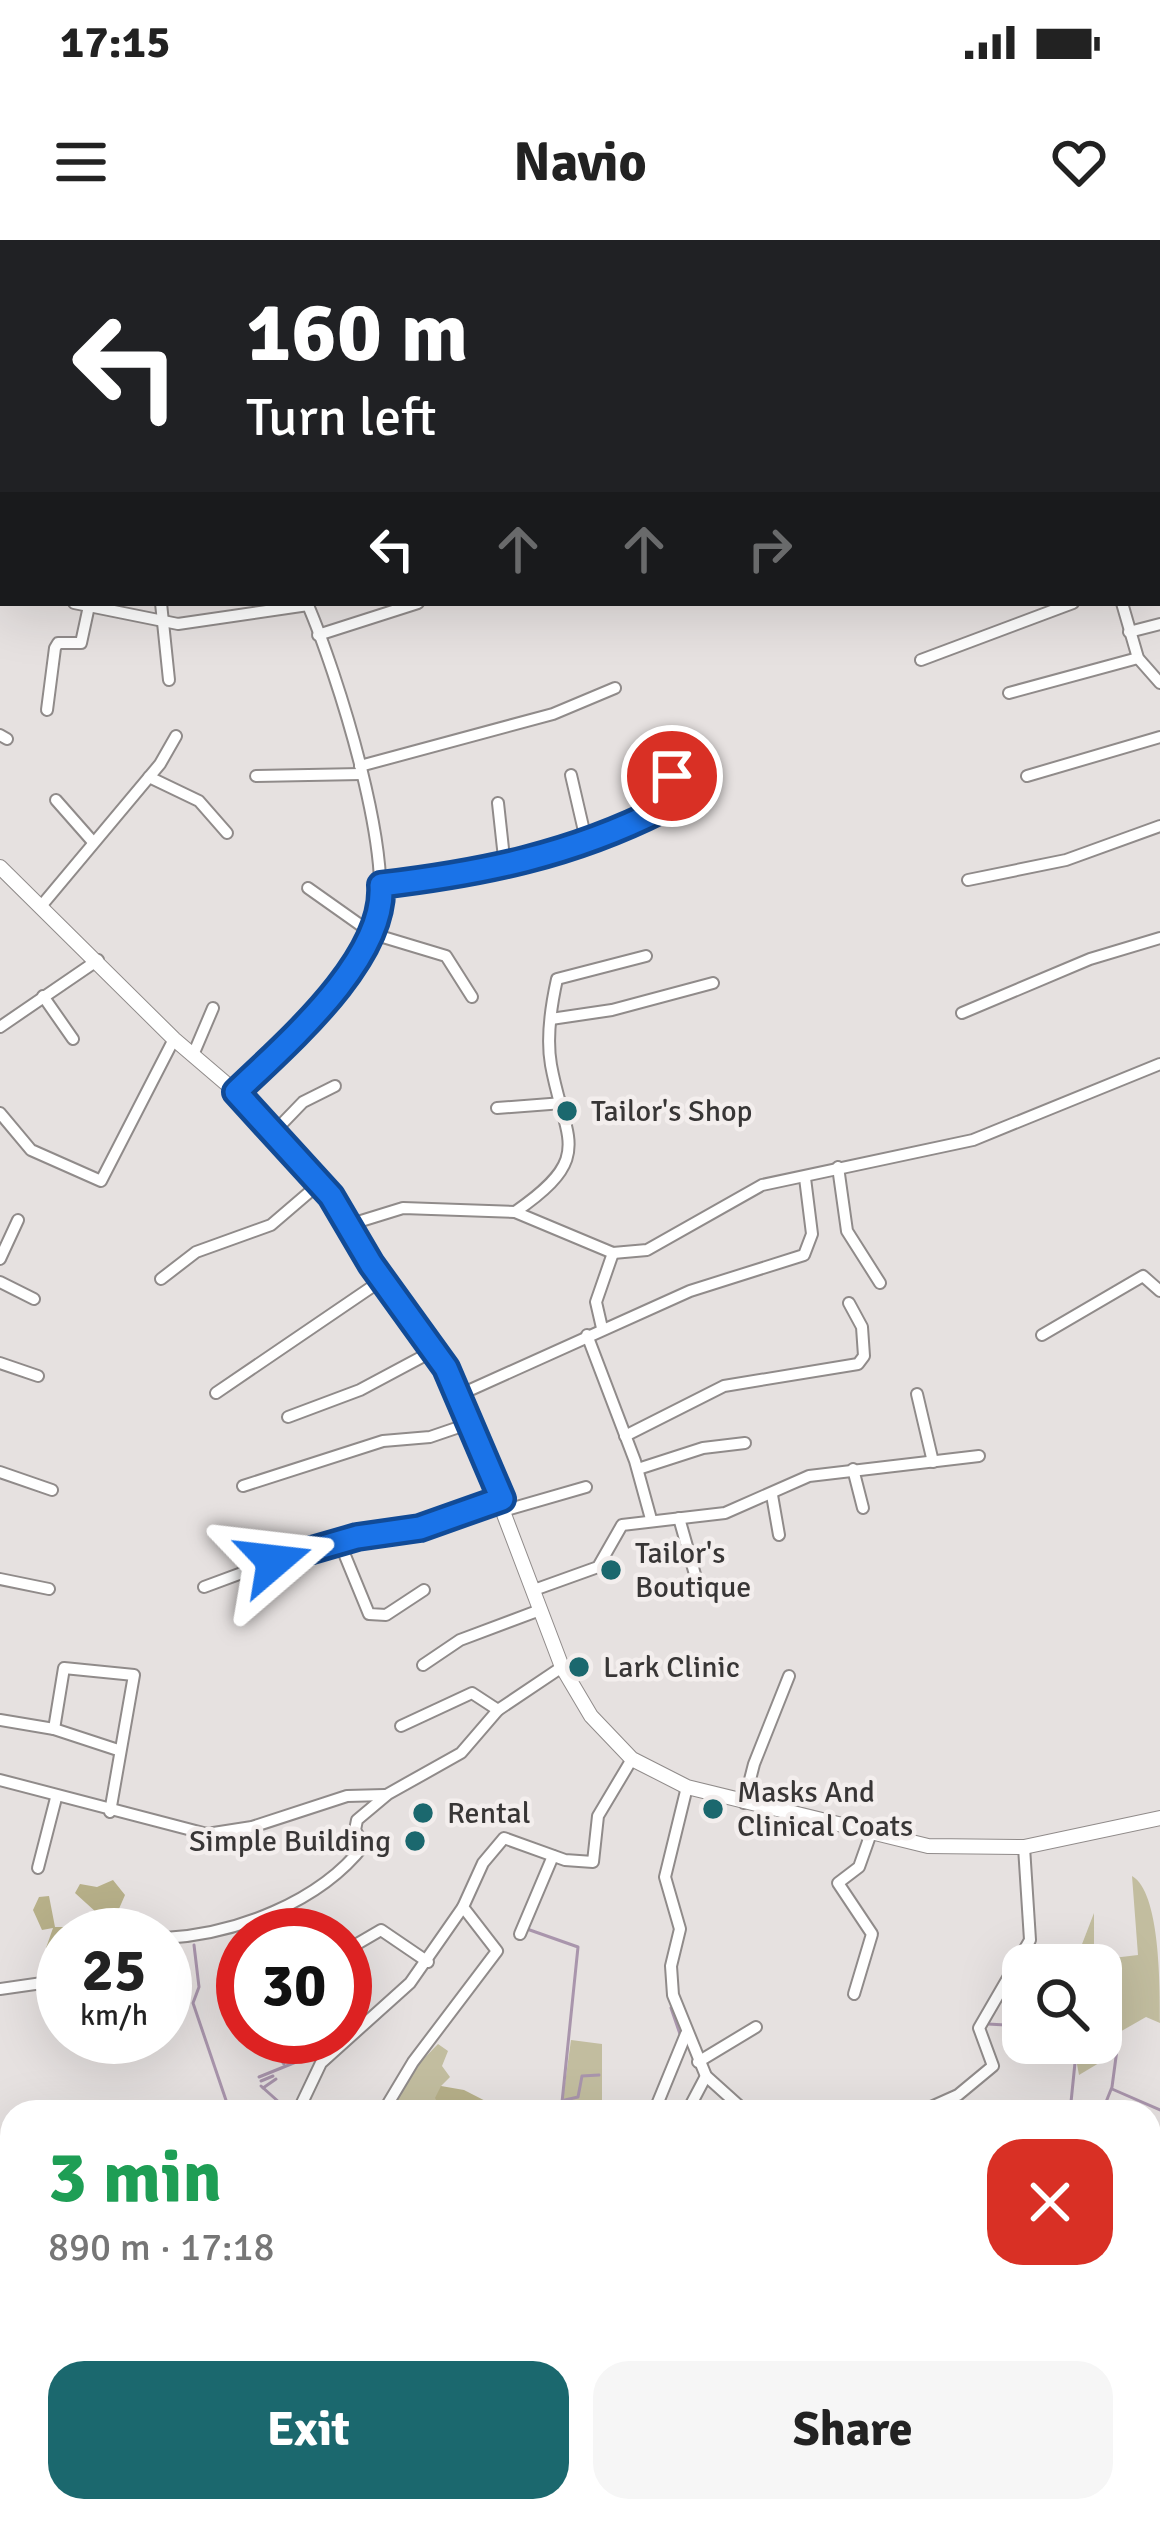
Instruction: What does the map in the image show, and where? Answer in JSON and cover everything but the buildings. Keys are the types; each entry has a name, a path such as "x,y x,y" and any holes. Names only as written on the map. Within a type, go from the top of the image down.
{"street":[{"path":"46,710 55,648 58,643 81,643 89,606 189,624 295,606"},
{"path":"160,606 169,680"},
{"path":"236,1092 353,968 373,934 381,885 360,770 308,606"},
{"path":"318,635 409,606"},
{"path":"1123,606 1138,658 1160,683"},
{"path":"920,660 1038,609"},
{"path":"1129,632 1160,624"},
{"path":"1009,693 1138,658"},
{"path":"256,776 360,770 553,714 615,688"},
{"path":"42,905 149,777 176,736"},
{"path":"1027,776 1160,737"},
{"path":"381,885 505,867 587,844 662,809 676,770"},
{"path":"571,775 587,844"},
{"path":"149,777 200,801 227,833"},
{"path":"56,800 93,842"},
{"path":"498,802 505,867"},
{"path":"968,880 1066,860 1160,826"},
{"path":"0,867 174,1040 236,1092 320,1183 459,1395 562,1667 591,1716 632,1760 687,1787 744,1803 870,1836 943,1847 1024,1847 1160,1818"},
{"path":"308,888 373,934 441,953 457,966 472,997"},
{"path":"962,1013 1090,958 1160,938"},
{"path":"515,1212 546,1191 565,1159 571,1133 551,1066 551,1019 561,976 646,956"},
{"path":"0,1028 98,960"},
{"path":"551,1019 612,1010 713,983"},
{"path":"43,996 73,1039"},
{"path":"193,1055 213,1008"},
{"path":"0,1113 31,1150 100,1181 174,1040"},
{"path":"348,1225 403,1208 515,1212 614,1253 646,1250 743,1192 838,1166 986,1136 1160,1064"},
{"path":"274,1132 303,1102 335,1086"},
{"path":"497,1108 563,1103"},
{"path":"838,1166 847,1231 880,1283"},
{"path":"459,1395 690,1291 804,1255 812,1234 805,1178"},
{"path":"161,1279 196,1252 271,1225 320,1183"},
{"path":"0,1259 18,1220"},
{"path":"602,1328 596,1302 614,1253"},
{"path":"1042,1335 1143,1276 1160,1291"},
{"path":"216,1393 382,1280"},
{"path":"0,1282 34,1299"},
{"path":"626,1436 724,1386 858,1364 864,1356 864,1335 849,1303"},
{"path":"586,1335 638,1469 651,1519"},
{"path":"288,1417 360,1390 434,1351"},
{"path":"0,1363 38,1376"},
{"path":"917,1394 933,1462"},
{"path":"243,1486 383,1442 430,1437 471,1423"},
{"path":"638,1469 703,1448 745,1443"},
{"path":"534,1590 590,1572 622,1525 725,1513 772,1495 795,1480 979,1456"},
{"path":"853,1469 863,1508"},
{"path":"0,1472 52,1490"},
{"path":"204,1587 339,1541 420,1528 586,1487"},
{"path":"772,1495 779,1535"},
{"path":"679,1518 696,1578"},
{"path":"339,1541 369,1614 392,1612 424,1590"},
{"path":"0,1579 49,1589"},
{"path":"423,1665 460,1640 540,1610"},
{"path":"53,1729 64,1667 134,1675 110,1812"},
{"path":"192,1935 291,1904 357,1854 364,1845 355,1824 388,1794 461,1754 498,1710 562,1667"},
{"path":"744,1803 754,1763 789,1676"},
{"path":"401,1726 472,1693 498,1710"},
{"path":"0,1720 53,1729 118,1750"},
{"path":"303,2100 321,2063 428,1962 502,1838 553,1856 593,1862 598,1816 632,1760"},
{"path":"0,1780 110,1812 219,1834 347,1796 388,1794"},
{"path":"687,1787 665,1882 680,1924 670,1973 698,2062 733,2100"},
{"path":"38,1868 56,1798"},
{"path":"854,1994 872,1934 838,1882 859,1867 870,1836"},
{"path":"948,2100 993,2066 980,2028 1030,1940 1024,1847"},
{"path":"520,1934 553,1856"},
{"path":"390,2100 413,2062 497,1951 464,1907"},
{"path":"372,1935 381,1930 428,1962"},
{"path":"0,1989 36,1984"},
{"path":"698,2062 756,2027"},
{"path":"659,2100 686,2034"},
{"path":"693,2100 706,2076"}],"shaded area":[{"path":"1132,1876 1141,1885 1153,1919 1160,2023 1146,2017 1122,2031 1122,1957 1138,1955"},
{"path":"113,1880 125,1895 119,1908 92,1908 75,1893 80,1884 97,1887"},
{"path":"49,1896 51,1908 36,1908 36,1917 33,1910 39,1897"},
{"path":"1094,1913 1094,1944 1082,1944"},
{"path":"571,2040 602,2044 602,2100 563,2100"},
{"path":"438,2044 448,2051 442,2066 450,2077 441,2086 451,2100 394,2100 411,2072"},
{"path":"1077,2064 1097,2064 1079,2075"},
{"path":"441,2086 484,2100 436,2100"}],"waterway":[{"path":"527,1929 578,1947 562,2100"},
{"path":"194,1945 199,1987 193,2003 226,2100"},
{"path":"671,2008 680,2034"},
{"path":"988,2024 1002,2025"},
{"path":"259,2077 291,2064"},
{"path":"1071,2100 1075,2064"},
{"path":"1107,2100 1115,2064"},
{"path":"565,2100 578,2097 582,2076 599,2075"},
{"path":"261,2081 273,2076"},
{"path":"263,2088 276,2079"},
{"path":"261,2086 277,2100"},
{"path":"1112,2089 1137,2100"}],"place":[{"name":"Tailor's Shop","path":"567,1111"},
{"name":"Tailor's Boutique","path":"611,1570"},
{"name":"Lark Clinic","path":"579,1667"},
{"name":"Masks And Clinical Coats","path":"713,1809"},
{"name":"Rental","path":"423,1813"},
{"name":"Simple Building","path":"415,1841"}],"route":[{"path":"274,1561 357,1537 434,1525 502,1499 446,1368 371,1264 331,1196 236,1092 289,1040 364,953 380,915 381,885 463,876 577,848 662,809 672,776"}]}
